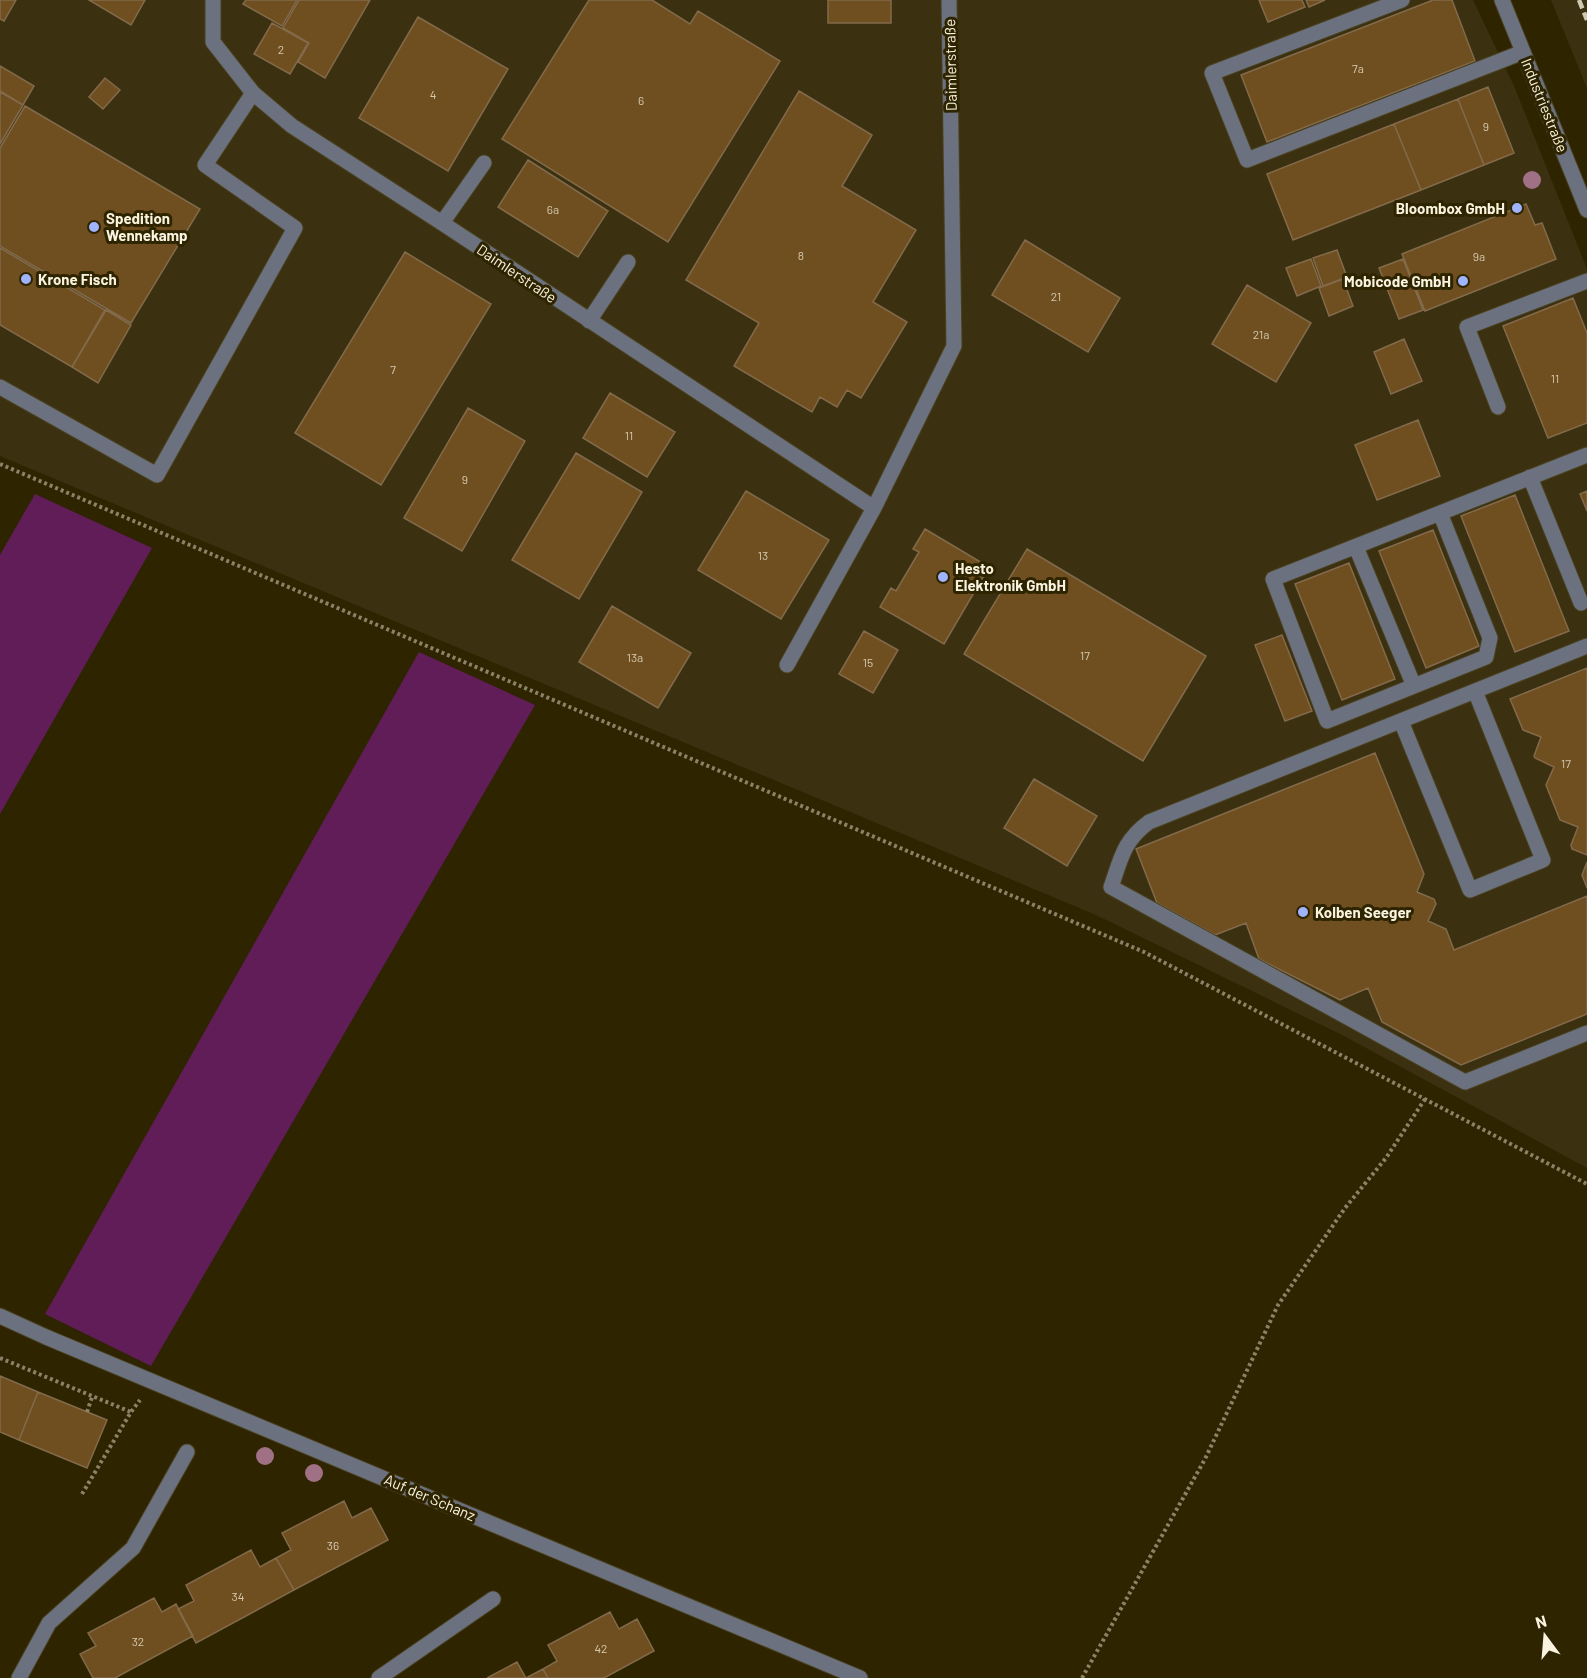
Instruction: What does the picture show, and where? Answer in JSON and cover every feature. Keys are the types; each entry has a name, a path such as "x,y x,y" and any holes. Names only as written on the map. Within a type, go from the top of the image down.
{"street":[{"name":"Daimlerstraße","path":"213,0 213,42 253,93 292,126 874,508"},
{"name":"Daimlerstraße","path":"787,664 874,508 954,346 949,0"},
{"path":"1402,0 1212,73 1247,160 1523,52"},
{"name":"Industriestraße","path":"1502,0 1587,210"},
{"path":"0,387 157,475 295,228 205,165 253,93"},
{"path":"442,223 484,163"},
{"path":"589,321 628,262"},
{"path":"1498,406 1467,327 1587,281"},
{"path":"1440,513 1490,638 1486,657 1327,721 1273,579 1356,547 1440,513 1530,477 1587,455"},
{"path":"1530,477 1581,603"},
{"path":"1356,547 1414,686"},
{"path":"1587,646 1149,822 1135,832 1126,846 1111,887 1465,1083 1587,1033"},
{"path":"1401,721 1470,890 1480,886 1543,860 1475,691"},
{"name":"Auf der Schanz","path":"0,1316 860,1678"},
{"path":"19,1678 49,1623 133,1548 187,1452"},
{"path":"379,1678 493,1599"}],"path":[{"path":"0,464 1144,952 1587,1184"},
{"path":"1082,1678 1205,1459 1278,1305 1345,1208 1386,1158 1425,1099"},
{"path":"0,1358 130,1412 82,1494"},
{"path":"87,1412 92,1396"}],"shaded area":[{"path":"0,0 1473,0 1514,86 1587,269 1587,1168 1344,1036 1096,915 0,456"},
{"path":"1551,0 1587,0 1587,88"},
{"path":"35,494 152,548 0,814 0,555"},
{"path":"419,652 535,705 151,1366 45,1314"}],"building":[{"path":"0,0 16,0 4,21 0,19"},
{"path":"89,0 145,0 131,25"},
{"path":"246,0 297,0 282,26 243,4"},
{"path":"299,0 370,0 325,78 298,62 309,43 283,28"},
{"path":"589,0 652,0 690,24 698,11 780,61 668,242 502,139"},
{"path":"828,0 891,0 891,23 828,23"},
{"path":"1259,0 1302,0 1305,7 1268,22"},
{"path":"1306,0 1325,0 1309,7"},
{"path":"1433,0 1452,0 1475,61 1267,142 1241,75"},
{"path":"418,17 508,69 448,171 359,118"},
{"path":"272,23 308,43 290,74 254,54"},
{"path":"0,66 34,86 23,105 0,91"},
{"path":"105,78 120,90 103,109 89,97"},
{"path":"1488,87 1514,153 1484,165 1458,99"},
{"path":"799,91 872,135 842,186 916,230 873,302 907,322 861,398 847,390 837,407 820,397 812,412 734,366 759,323 686,280"},
{"path":"0,92 23,105 0,144"},
{"path":"1458,99 1484,165 1421,190 1394,124"},
{"name":"Spedition Wennekamp","path":"25,106 200,209 131,323 0,246 0,148"},
{"path":"1394,124 1421,190 1293,240 1267,174"},
{"path":"528,160 608,211 578,257 498,207"},
{"path":"1526,204 1535,225 1542,223 1556,259 1425,311 1402,254"},
{"path":"1025,240 1120,298 1088,352 992,295"},
{"name":"Krone Fisch","path":"0,248 105,310 72,367 0,325"},
{"path":"1337,250 1347,277 1323,286 1313,258"},
{"path":"405,252 491,304 381,485 295,433"},
{"path":"1311,259 1321,286 1297,296 1286,268"},
{"path":"1403,259 1423,310 1399,319 1379,268"},
{"path":"1343,279 1353,306 1329,316 1319,288"},
{"path":"1247,285 1311,323 1276,382 1212,344"},
{"path":"1573,298 1587,333 1587,423 1548,438 1503,326"},
{"path":"106,310 131,325 98,383 72,367"},
{"path":"1404,339 1422,381 1391,394 1374,352"},
{"path":"610,393 675,432 647,477 583,438"},
{"path":"468,408 525,441 462,551 404,518"},
{"path":"1418,420 1440,476 1377,500 1355,445"},
{"path":"576,453 642,492 579,599 512,560"},
{"path":"746,491 829,540 781,619 698,570"},
{"path":"1587,491 1587,511 1580,494"},
{"path":"1515,495 1569,631 1515,652 1461,516"},
{"name":"Hesto Elektronik GmbH","path":"925,529 989,567 944,644 880,607 891,588 896,591 919,552 913,549"},
{"path":"1433,530 1479,646 1426,668 1379,551"},
{"path":"1027,549 1206,656 1143,761 964,654"},
{"path":"1349,563 1395,679 1342,700 1295,584"},
{"path":"612,606 691,653 658,708 579,662"},
{"path":"864,631 898,650 873,693 839,674"},
{"path":"1282,635 1312,711 1285,721 1255,645"},
{"path":"1587,668 1587,855 1572,849 1571,845 1578,827 1560,820 1546,785 1554,767 1534,756 1541,737 1523,730 1510,699"},
{"name":"Kolben Seeger","path":"1375,753 1424,874 1417,892 1434,899 1436,904 1428,921 1446,929 1454,950 1587,896 1587,1014 1461,1065 1382,1022 1368,988 1340,1000 1259,959 1246,923 1215,935 1157,903 1136,849"},
{"path":"1034,779 1097,816 1067,866 1004,828"},
{"path":"1587,862 1587,888 1582,875"},
{"path":"0,1376 38,1392 19,1440 0,1432"},
{"path":"38,1392 107,1420 87,1468 19,1440"},
{"path":"344,1501 352,1518 371,1508 388,1540 294,1590 276,1558 291,1550 282,1533"},
{"path":"251,1550 260,1567 276,1558 294,1590 196,1643 178,1609 194,1601 186,1585"},
{"path":"154,1598 162,1612 176,1604 193,1636 115,1678 93,1678 80,1654 96,1646 88,1633"},
{"path":"610,1612 619,1629 637,1619 654,1651 604,1678 548,1678 543,1669 557,1661 548,1645"},
{"path":"517,1662 526,1678 487,1678"},
{"path":"543,1669 548,1678 526,1678"}],"railway":[{"path":"1579,0 1587,20"}],"place":[{"name":"Bloombox GmbH","path":"1517,208"},
{"name":"Spedition Wennekamp","path":"94,227"},
{"name":"Krone Fisch","path":"26,279"},
{"name":"Mobicode GmbH","path":"1463,281"},
{"name":"Hesto Elektronik GmbH","path":"943,577"},
{"name":"Kolben Seeger","path":"1303,912"}]}
